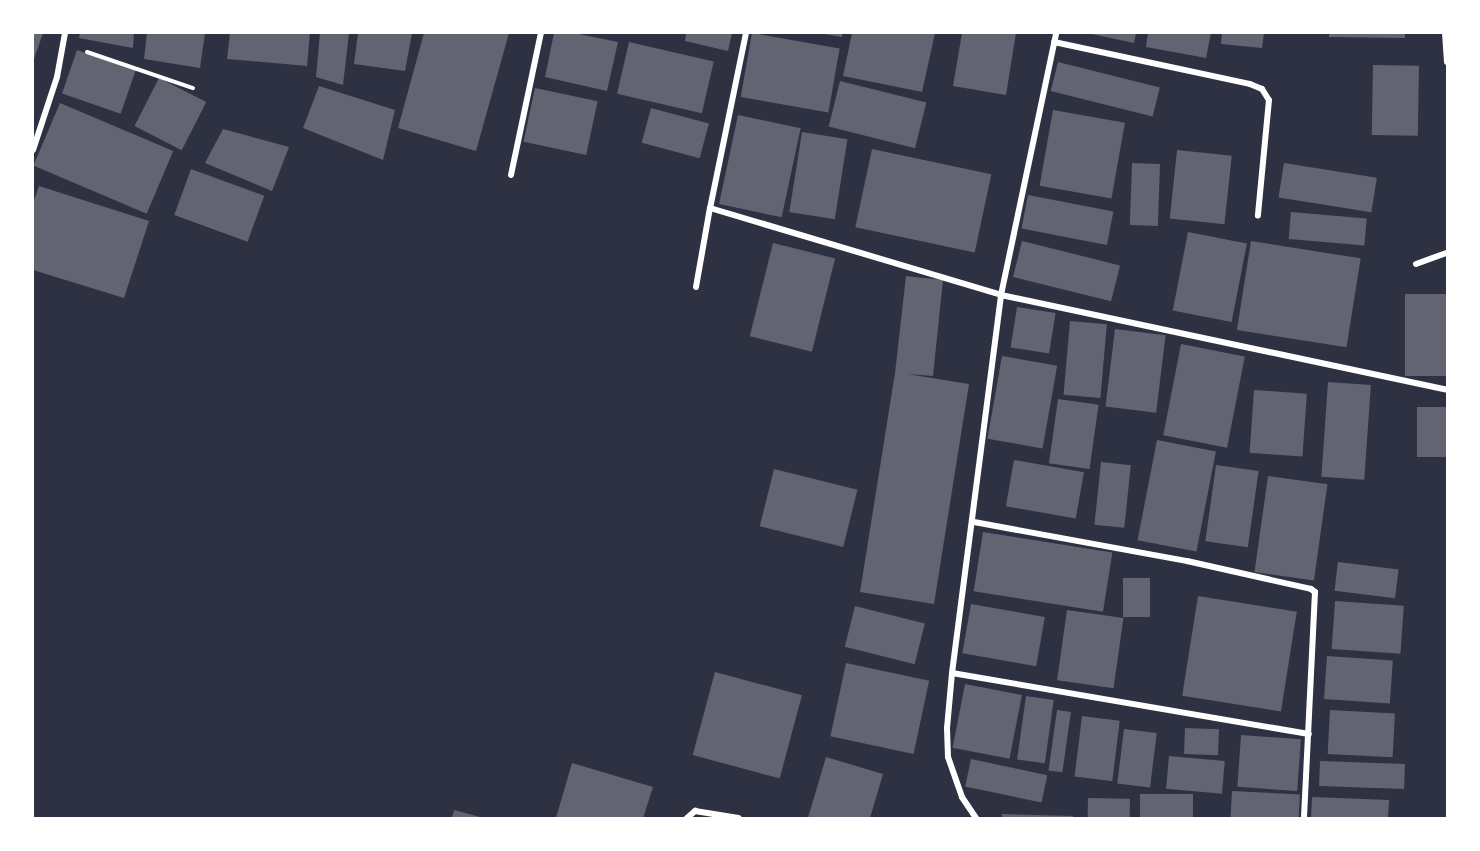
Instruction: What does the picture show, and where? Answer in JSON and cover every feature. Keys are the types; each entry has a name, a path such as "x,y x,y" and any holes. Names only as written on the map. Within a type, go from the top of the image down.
{"street":[{"path":"33,150 57,76 65,33"},
{"path":"511,175 542,33"},
{"path":"696,287 746,33"},
{"path":"976,818 962,796 948,757 947,728 952,673 974,522 1001,295 1056,33"},
{"path":"1445,33 1447,62"},
{"path":"1054,42 1250,84 1262,89 1269,100 1258,215"},
{"path":"710,208 1001,295 1447,390"},
{"path":"1416,264 1447,254"},
{"path":"974,522 1187,561 1311,589 1315,592 1304,818"},
{"path":"952,673 1309,734"},
{"path":"687,818 695,811 705,811 738,818"}],"path":[{"path":"63,44 193,88"}],"building":[{"path":"33,33 43,33 33,62"},
{"path":"80,33 134,33 133,48 79,38"},
{"path":"147,33 205,33 200,68 144,59"},
{"path":"230,33 310,33 307,66 227,59"},
{"path":"320,33 349,33 343,85 316,77"},
{"path":"358,33 412,33 405,71 354,64"},
{"path":"424,33 509,33 476,151 398,128"},
{"path":"554,33 574,33 618,42 607,91 545,77"},
{"path":"686,33 732,33 728,51 685,41"},
{"path":"752,33 840,48 828,112 741,97"},
{"path":"818,33 842,33 842,37"},
{"path":"852,33 935,33 922,92 843,76"},
{"path":"962,33 1016,33 1006,95 953,86"},
{"path":"1087,33 1136,33 1134,43"},
{"path":"1148,33 1211,33 1206,58 1146,47"},
{"path":"1222,33 1264,33 1262,48 1221,44"},
{"path":"1329,33 1405,33 1405,38 1329,37"},
{"path":"629,42 714,62 702,113 617,94"},
{"path":"77,50 136,70 121,114 62,93"},
{"path":"1058,62 1160,87 1153,117 1051,91"},
{"path":"1373,65 1419,66 1418,136 1372,135"},
{"path":"159,78 206,102 182,150 134,126"},
{"path":"840,81 926,103 915,148 829,127"},
{"path":"319,86 395,110 383,160 303,128"},
{"path":"535,88 598,101 586,155 524,142"},
{"path":"60,103 173,151 147,214 33,166"},
{"path":"651,108 709,124 700,158 642,143"},
{"path":"1053,110 1125,123 1112,199 1040,186"},
{"path":"738,115 801,128 782,217 719,204"},
{"path":"223,129 289,147 272,191 205,163"},
{"path":"802,132 847,139 835,219 789,212"},
{"path":"872,149 991,174 975,253 855,227"},
{"path":"1177,150 1232,156 1224,224 1170,219"},
{"path":"1132,163 1160,164 1158,226 1130,225"},
{"path":"1284,163 1377,178 1371,212 1279,198"},
{"path":"191,169 264,196 248,242 174,215"},
{"path":"39,186 149,221 124,298 33,270 33,203"},
{"path":"1028,195 1113,212 1107,245 1022,228"},
{"path":"1291,212 1367,219 1364,246 1289,239"},
{"path":"1188,232 1247,243 1232,322 1173,311"},
{"path":"1022,241 1120,265 1111,301 1013,277"},
{"path":"1251,241 1361,258 1347,347 1237,330"},
{"path":"773,243 835,258 812,352 750,336"},
{"path":"906,276 943,280 933,376 907,374 969,384 934,604 860,592 895,373"},
{"path":"1405,294 1447,294 1447,376 1405,376"},
{"path":"1017,307 1056,313 1049,354 1011,347"},
{"path":"1070,321 1107,324 1100,398 1064,395"},
{"path":"1115,329 1166,335 1156,413 1105,406"},
{"path":"1181,344 1245,356 1227,448 1163,435"},
{"path":"1002,356 1057,366 1043,448 987,439"},
{"path":"1328,382 1371,385 1364,480 1321,477"},
{"path":"1254,390 1307,394 1302,457 1250,453"},
{"path":"1058,399 1099,405 1090,469 1049,463"},
{"path":"1417,407 1447,407 1447,457 1417,457"},
{"path":"1157,440 1216,451 1196,552 1138,540"},
{"path":"1014,460 1084,472 1076,519 1006,506"},
{"path":"1101,462 1131,465 1124,528 1094,525"},
{"path":"1216,465 1259,471 1248,547 1205,541"},
{"path":"774,469 857,490 843,547 760,526"},
{"path":"1268,476 1327,484 1314,580 1255,572"},
{"path":"983,532 1112,552 1103,612 974,591"},
{"path":"1338,562 1399,569 1395,598 1334,591"},
{"path":"1123,578 1150,578 1150,617 1123,617"},
{"path":"1198,596 1297,612 1281,711 1182,696"},
{"path":"1335,601 1404,606 1400,654 1332,649"},
{"path":"971,604 1045,617 1036,666 962,653"},
{"path":"855,606 925,623 915,664 845,647"},
{"path":"1067,610 1123,618 1114,688 1057,680"},
{"path":"1327,656 1393,661 1390,703 1324,699"},
{"path":"846,663 929,681 914,754 830,736"},
{"path":"715,672 802,695 780,778 693,755"},
{"path":"965,684 1022,695 1010,759 953,748"},
{"path":"1026,696 1054,700 1045,763 1017,759"},
{"path":"1057,710 1071,712 1062,772 1049,770"},
{"path":"1330,710 1395,713 1393,757 1328,754"},
{"path":"1082,716 1120,721 1112,781 1075,777"},
{"path":"1185,728 1219,729 1218,755 1184,754"},
{"path":"1124,729 1157,733 1150,788 1117,784"},
{"path":"1241,735 1301,739 1297,791 1237,787"},
{"path":"1169,756 1225,761 1222,794 1166,789"},
{"path":"826,757 883,774 870,818 808,818"},
{"path":"971,759 1047,775 1041,803 965,786"},
{"path":"1320,761 1405,764 1404,789 1319,786"},
{"path":"572,763 653,787 643,818 556,818"},
{"path":"1232,791 1300,795 1299,818 1231,818"},
{"path":"1140,794 1193,794 1193,818 1140,818"},
{"path":"1312,797 1389,800 1388,818 1311,818"},
{"path":"1088,798 1130,799 1130,818 1088,818"},
{"path":"454,810 480,817 480,818 452,818"},
{"path":"1002,814 1073,816 1073,818 1002,818"}]}
